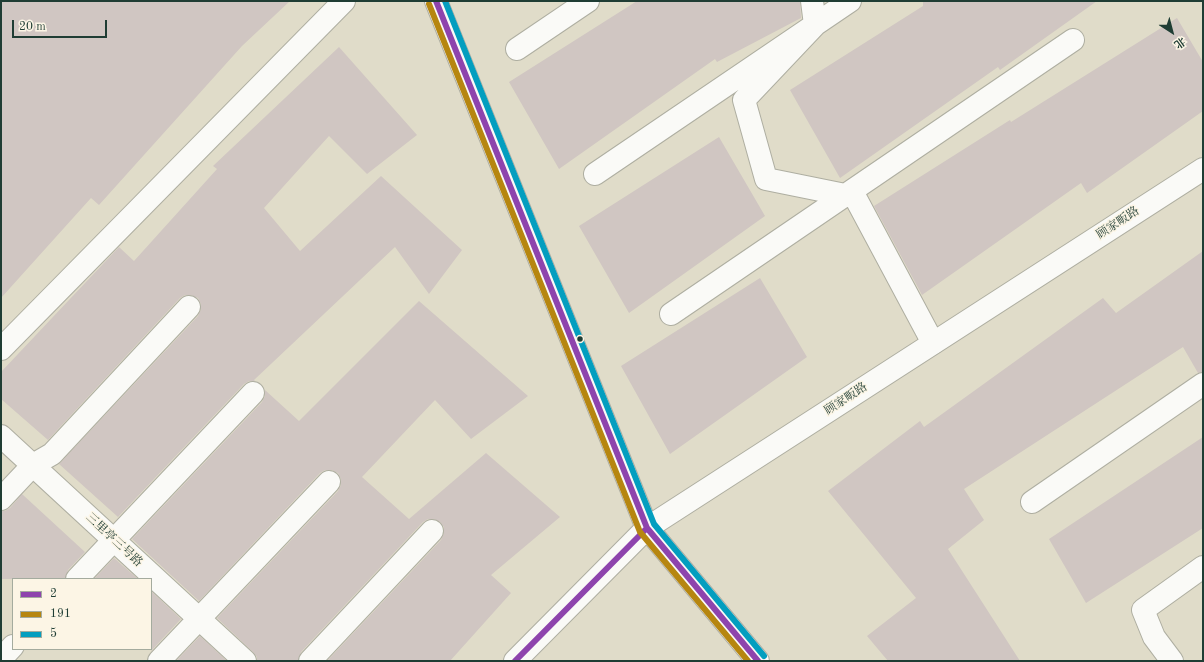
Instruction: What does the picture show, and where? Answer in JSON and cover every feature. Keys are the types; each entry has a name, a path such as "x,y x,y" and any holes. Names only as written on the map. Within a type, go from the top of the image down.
{"street":[{"path":"1,349 344,1"},
{"path":"436,1 646,528 758,661"},
{"path":"517,49 588,1"},
{"path":"812,1 815,25"},
{"path":"596,174 850,1"},
{"path":"815,25 744,100 766,180 855,197 933,343"},
{"path":"671,314 1073,40"},
{"name":"顾家畈路","path":"515,661 646,528 1203,169"},
{"path":"1,499 33,465 52,454 189,307"},
{"path":"1032,502 1203,384"},
{"path":"78,578 253,393"},
{"name":"三里亭三号路","path":"1,436 245,661"},
{"path":"159,661 329,482"},
{"path":"310,661 432,531"},
{"path":"1172,661 1154,637 1143,610 1203,567"},
{"path":"1,659 12,647"}],"building":[{"path":"1,1 290,1 242,46 99,205 91,198 1,298"},
{"path":"637,1 800,1 801,18 717,62 715,59 559,169 509,82"},
{"path":"923,1 1097,1 1000,70 998,67 840,178 790,90 923,6"},
{"path":"1177,18 1203,62 1203,111 1087,193 1081,183 922,295 874,206 1010,120 1011,122"},
{"path":"339,47 417,135 367,174 329,136 264,208 300,251 381,176 462,250 429,294 395,247 254,380 255,381 249,381 244,384 118,517 59,464 198,316 201,309 201,304 198,298 191,295 185,295 180,298 48,440 1,399 1,372 119,247 134,261 217,169 213,166"},
{"path":"719,137 765,216 629,313 579,226"},
{"path":"1203,251 1203,372 1198,373 1183,347 964,489 984,520 948,549 1020,661 888,661 867,636 916,598 828,491 920,421 924,427 1103,298 1116,313"},
{"path":"760,278 807,357 670,454 621,366"},
{"path":"419,301 528,396 471,439 435,400 362,477 409,519 486,453 560,517 491,575 511,593 450,661 327,661 441,540 444,533 444,527 440,522 434,519 428,519 423,522 301,652 298,661 257,661 257,657 253,652 217,618 338,491 341,485 341,479 338,473 332,470 325,470 320,473 199,601 132,539 262,402 265,396 265,390 299,421"},
{"path":"1203,437 1203,528 1086,603 1049,539"},
{"path":"22,494 85,552 68,570 65,578 1,579 1,511 5,511 10,508"},
{"path":"114,558 137,578 95,578"},
{"path":"152,592 181,619 152,650"},
{"path":"200,636 227,661 176,661"}],"transit line":[{"name":"2","path":"436,1 647,528 758,661"},
{"name":"5","path":"445,1 654,524 764,656"},
{"name":"191","path":"429,4 640,532 748,661"},
{"name":"2","path":"515,661 647,528"}]}
